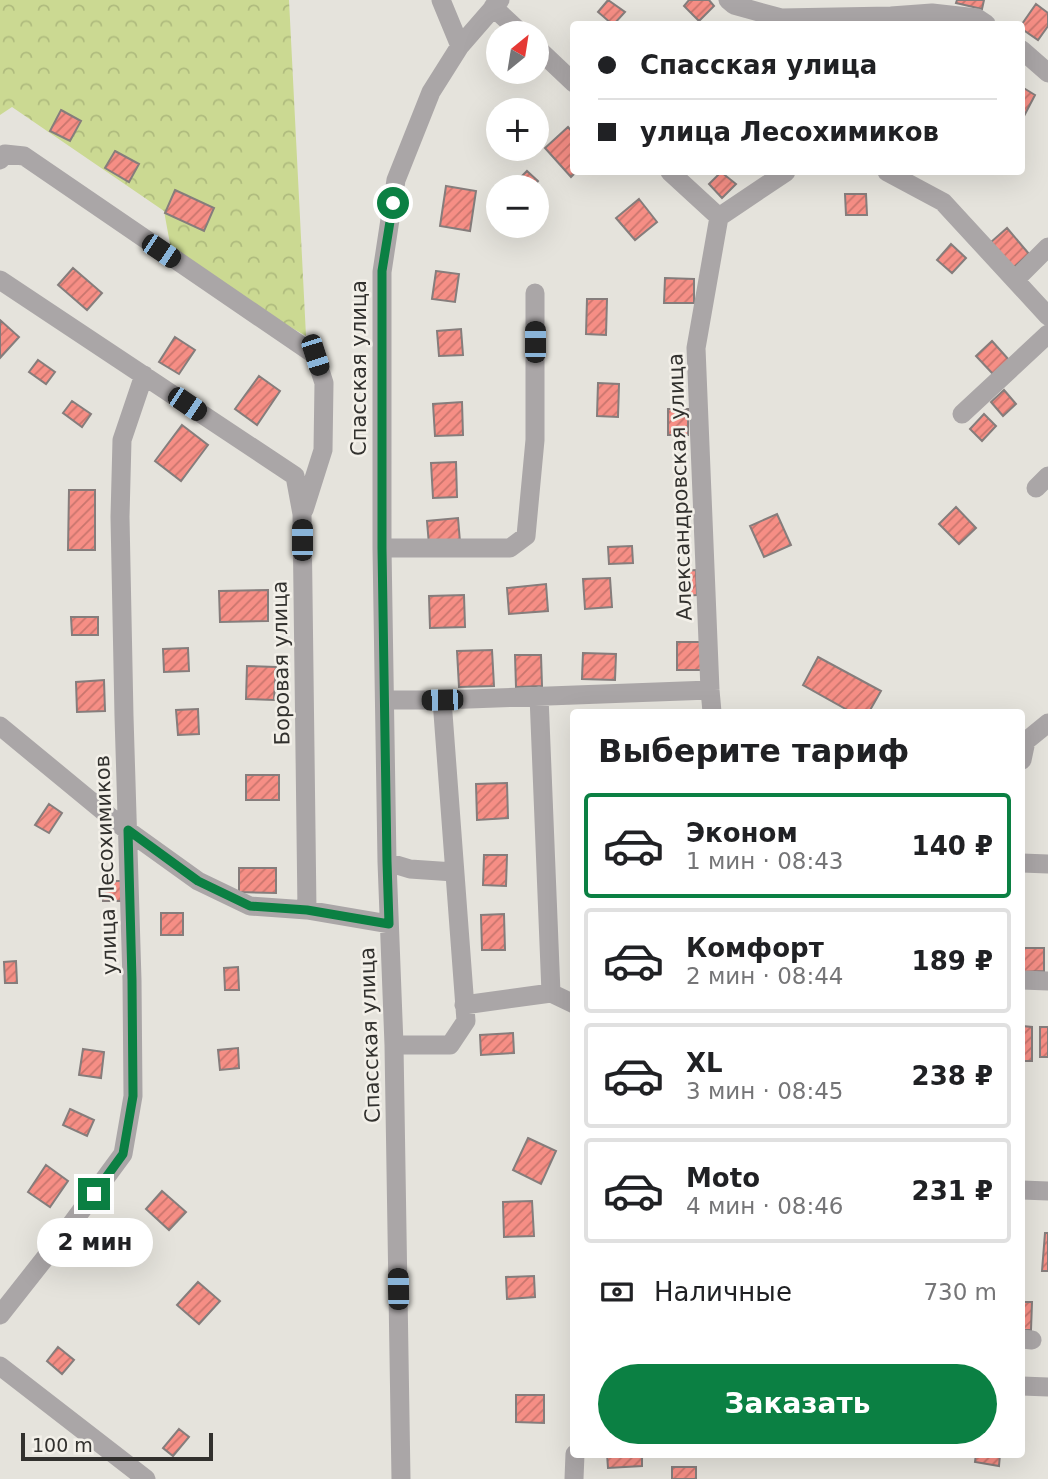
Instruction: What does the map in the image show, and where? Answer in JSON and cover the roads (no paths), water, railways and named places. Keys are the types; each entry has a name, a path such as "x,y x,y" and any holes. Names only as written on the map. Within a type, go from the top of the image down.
{"street":[{"path":"441,0 460,46"},
{"path":"728,0 734,5 780,18 932,13 977,18 982,21"},
{"name":"Спасская улица","path":"401,1479 382,548 382,271 396,180 431,92 460,46 497,3 512,21"},
{"path":"1025,53 1048,73"},
{"path":"550,60 570,79"},
{"path":"0,160 5,154 24,156 315,355 324,383 324,450 302,514"},
{"path":"673,175 719,217 782,175"},
{"path":"893,175 943,202 1048,316"},
{"name":"Александровская улица","path":"712,709 696,348 719,217"},
{"path":"1015,280 1048,247"},
{"name":"Боровая улица","path":"0,280 295,476 302,514 307,910"},
{"path":"382,548 510,548 526,536 535,440 535,293"},
{"path":"962,414 1048,334"},
{"name":"улица Лесохимиков","path":"0,1315 123,1154 133,1096 120,530 122,440 144,375"},
{"path":"385,700 710,690"},
{"path":"539,696 551,993"},
{"path":"394,1045 450,1045 466,1021 442,700"},
{"path":"1025,746 1026,741 1048,723"},
{"path":"0,726 128,830 198,881 250,906 307,910 389,924"},
{"path":"387,862 410,869 454,872"},
{"path":"1025,863 1048,864"},
{"path":"1025,981 1048,981"},
{"path":"464,1005 551,993 570,1002"},
{"path":"1025,1190 1048,1191"},
{"path":"0,1366 146,1479"},
{"path":"1025,1387 1048,1387"},
{"path":"574,1479 575,1458"}]}
